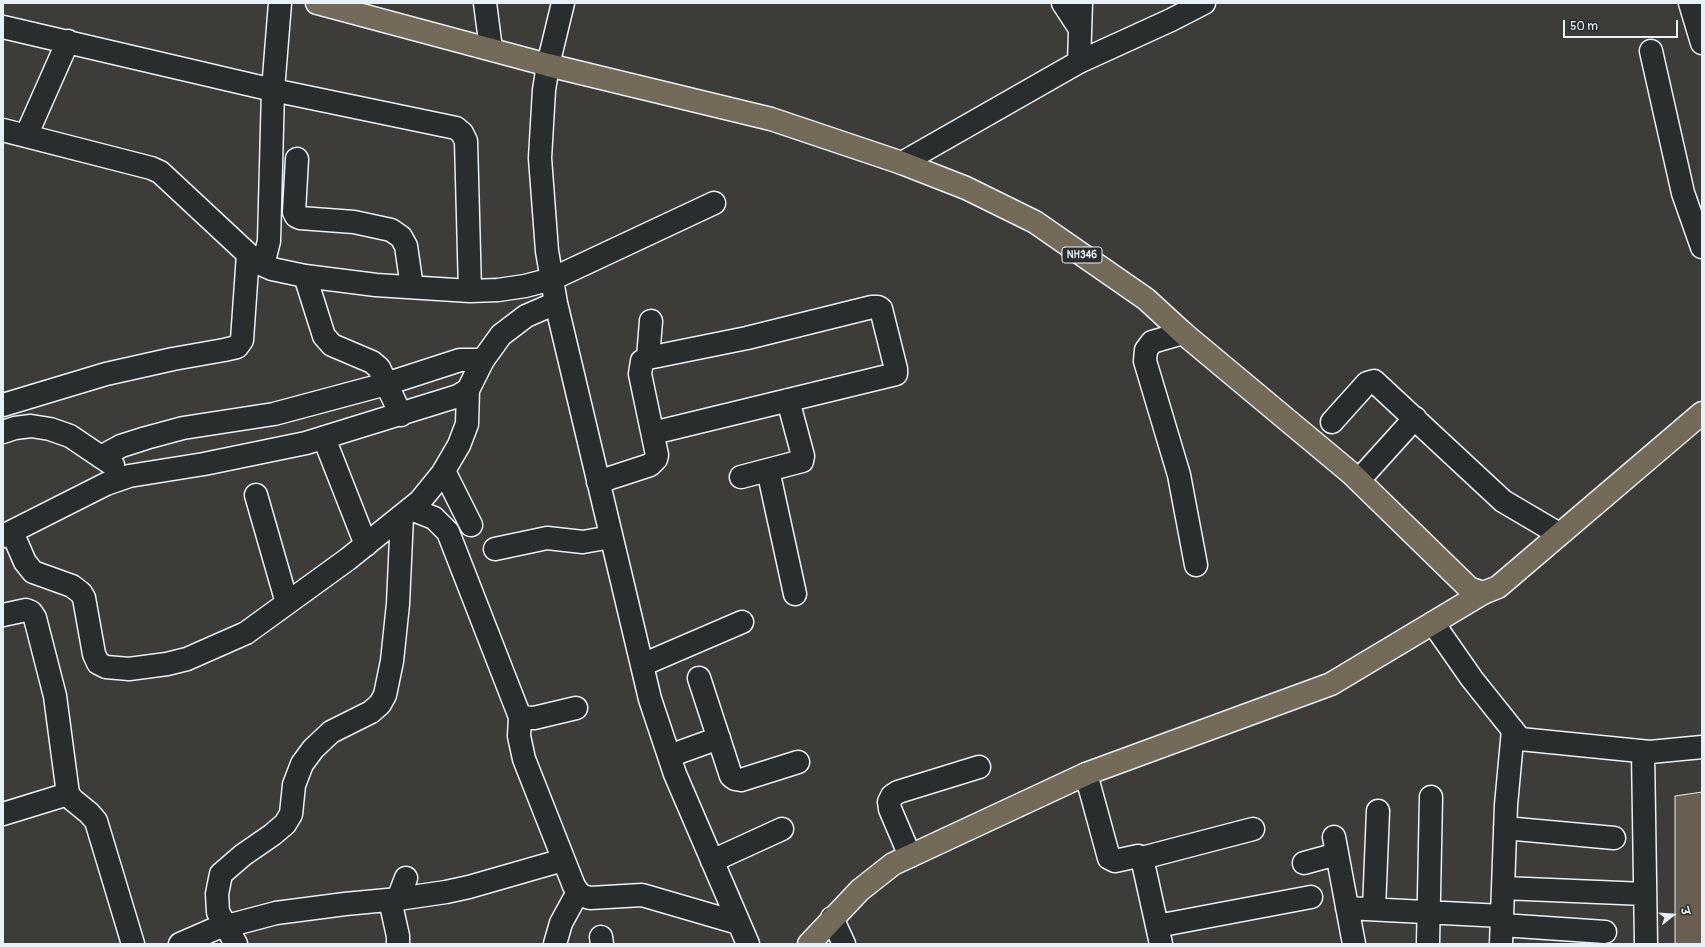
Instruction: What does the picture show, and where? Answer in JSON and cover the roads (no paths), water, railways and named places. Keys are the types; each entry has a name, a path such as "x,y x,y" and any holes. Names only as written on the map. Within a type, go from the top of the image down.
{"main road":[{"name":"NH346","path":"317,3 548,65 771,119 902,163 966,188 1035,222 1146,299 1183,333 1359,480 1469,588 1483,593"},
{"path":"809,944 860,890 893,864 1086,774 1331,684 1483,593 1498,587 1702,414"}],"street":[{"path":"3,405 106,374 173,359 224,350 237,346 242,340 256,260 269,241 273,90 280,3"},
{"path":"485,3 491,49"},
{"path":"563,3 548,65 544,90 540,158 543,214 556,303 650,699 675,774 748,944"},
{"path":"1063,3 1080,29"},
{"path":"1080,62 1081,3"},
{"path":"902,163 1080,62 1204,3"},
{"path":"1690,3 1702,43"},
{"path":"3,27 273,90 456,128 462,133 466,141 470,291"},
{"path":"26,136 68,41"},
{"path":"1651,51 1683,193 1702,246"},
{"path":"3,130 139,164 156,170 256,260 272,269 305,276 376,285 470,291 511,288 552,278 714,203"},
{"path":"297,159 294,212 296,216 300,218 354,222 391,230 401,236 406,246 412,287"},
{"path":"305,276 324,336 332,345 372,362 379,368 400,415"},
{"path":"468,390 467,424 459,445 444,471 420,501 366,545 246,633 187,659 166,664 129,669 106,667 98,663 94,654 84,598 81,592 72,586 33,572 7,534 106,484 130,476 306,443 458,396 468,390 484,360 501,335 526,316 556,303"},
{"path":"598,482 654,463 657,455 640,374 642,361 648,358 747,338 872,306 881,309 896,374 653,433"},
{"path":"648,358 651,321"},
{"path":"1183,333 1152,342 1146,350 1145,361 1179,475 1196,566"},
{"path":"101,457 122,446 184,428 274,414 386,384 460,360 484,360"},
{"path":"1332,422 1367,383 1374,380 1503,501 1559,534"},
{"path":"741,477 800,462 804,459 788,400"},
{"path":"1359,480 1415,418"},
{"path":"3,432 15,428 31,426 50,429 70,436 130,476"},
{"path":"324,438 366,545"},
{"path":"768,470 795,594"},
{"path":"444,471 471,525"},
{"path":"256,495 287,603"},
{"path":"406,512 434,518 448,532 520,717 519,736 524,759 578,892 583,896 590,898 642,895 738,923"},
{"path":"229,931 218,912 216,894 221,874 243,855 272,836 285,824 291,814 294,785 299,771 302,764 313,749 331,732 354,719 371,712 380,704 385,695 392,661 406,512"},
{"path":"495,549 547,538 583,542 611,537"},
{"path":"3,615 26,610 31,612 35,618 55,696 68,794 96,821 133,944"},
{"path":"642,666 742,622"},
{"path":"1433,623 1472,679 1520,739 1643,752 1702,747"},
{"path":"698,678 731,776 735,779 741,780 798,762"},
{"path":"520,717 534,718 576,708"},
{"path":"1502,928 1505,828 1513,730"},
{"path":"669,756 719,738"},
{"path":"1643,752 1646,944"},
{"path":"910,856 890,809 889,802 892,796 898,792 979,767"},
{"path":"1086,774 1109,858 1115,860 1138,856 1142,858 1253,829"},
{"path":"3,814 68,794"},
{"path":"1428,944 1431,797"},
{"path":"1374,909 1378,811"},
{"path":"1505,828 1614,838"},
{"path":"712,861 782,830"},
{"path":"1304,862 1336,846 1354,944"},
{"path":"1142,858 1159,935 1311,896"},
{"path":"180,944 229,931 276,913 345,904 394,900 470,887 564,860"},
{"path":"398,944 394,900 406,878"},
{"path":"1503,888 1645,894"},
{"path":"555,944 561,923 578,892"},
{"path":"1347,908 1428,912 1502,928 1605,932"},
{"path":"832,918 844,944"}]}
